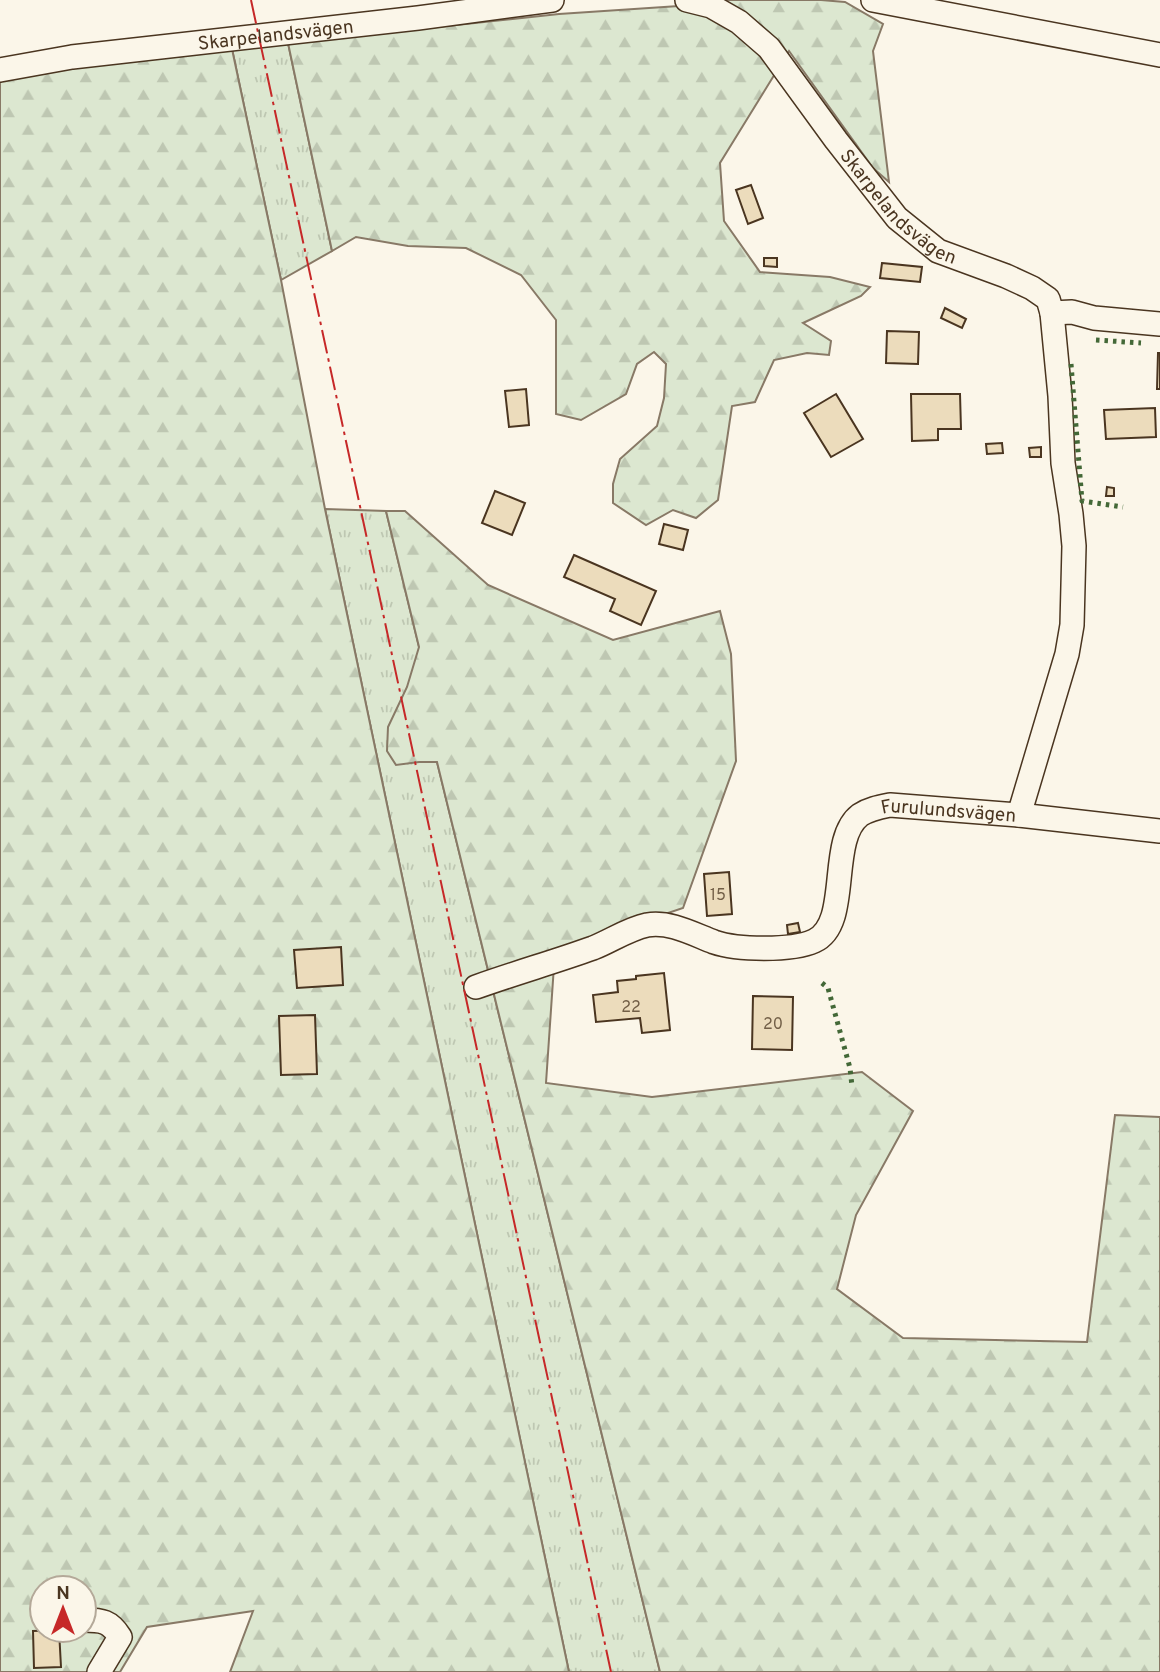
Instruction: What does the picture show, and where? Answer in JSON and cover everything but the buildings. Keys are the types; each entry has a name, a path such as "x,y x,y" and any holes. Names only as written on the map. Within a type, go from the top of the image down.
{"street":[{"name":"Skarpelandsvägen","path":"0,70 72,57 552,0"},
{"name":"Skarpelandsvägen","path":"687,0 713,3 769,48 897,218 938,251 1032,288 1048,299 1052,313"},
{"path":"873,0 1160,55"},
{"path":"1052,313 1072,312 1160,324"},
{"name":"Furulundsvägen","path":"476,987 597,946 647,925 664,925 716,943 744,948 811,942 823,936 832,920 845,839 858,817 873,809 890,805 1019,815 1067,654 1072,625 1073,535 1063,463 1052,313"},
{"path":"1019,815 1160,831"},
{"path":"98,1620 113,1625 120,1637 99,1672"}],"green space":[{"path":"713,0 845,2 883,24 873,51 889,182 873,168 789,51 720,163 724,221 760,272 830,277 870,287 861,296 803,323 831,341 829,355 807,353 774,360 755,402 732,406 718,500 696,518 673,510 646,525 613,503 613,484 620,459 657,426 664,398 666,364 654,352 637,364 626,394 581,420 556,414 556,320 521,275 466,248 408,246 356,237 332,251 288,43 559,14 679,6"},
{"path":"288,43 332,251 281,280 232,49"},
{"path":"232,49 281,280 325,509 569,1672 230,1672 253,1611 147,1627 120,1672 0,1672 0,80"},
{"path":"325,509 386,511 419,647 437,762 660,1672 569,1672"},
{"path":"386,511 405,511 488,585 613,640 720,611 731,654 736,761 683,908 555,951 546,1083 652,1097 862,1072 913,1111 856,1215 837,1289 903,1338 1087,1342 1115,1115 1160,1117 1160,1672 660,1672 437,762 396,765 387,751 388,727 407,687 419,647"}],"hedge":[{"path":"1096,340 1141,343"},
{"path":"1071,364 1082,501 1123,507"},
{"path":"822,983 828,988 850,1068 852,1086"}],"power":[{"path":"251,0 611,1672"}]}
